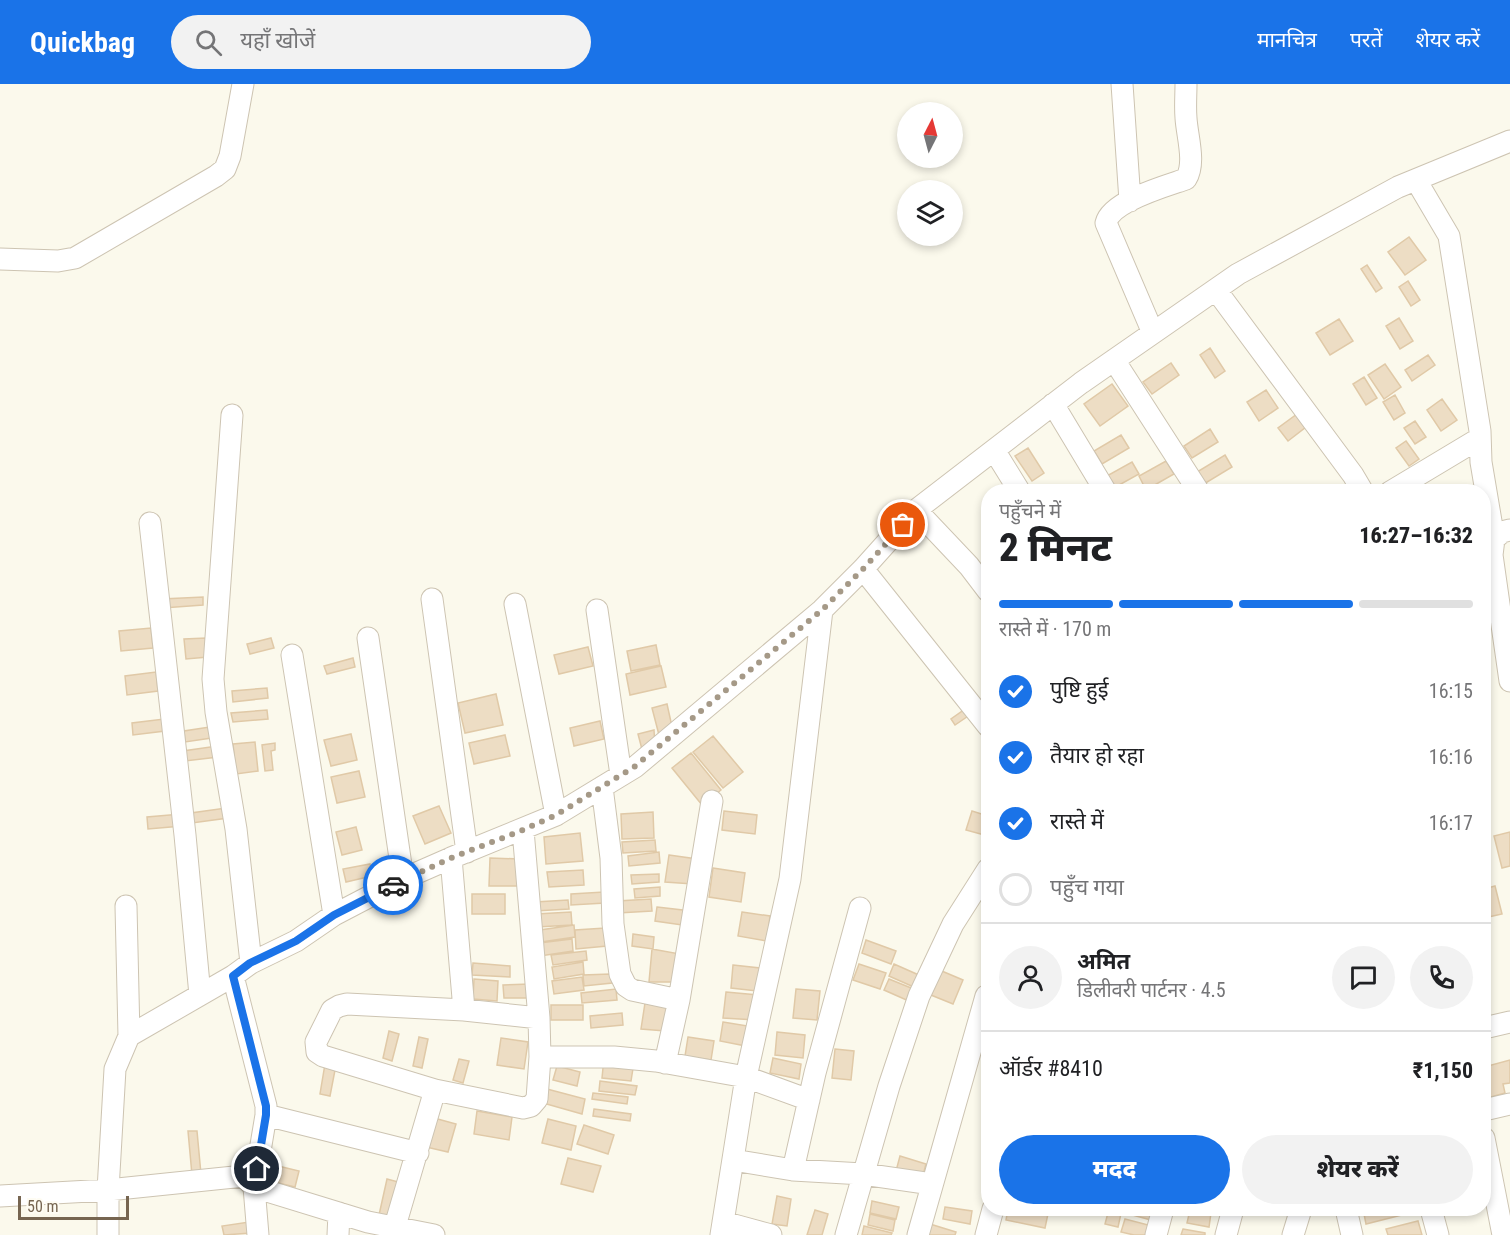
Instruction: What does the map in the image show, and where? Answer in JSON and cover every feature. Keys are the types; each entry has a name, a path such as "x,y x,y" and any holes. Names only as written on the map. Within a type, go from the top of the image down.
{"street":[{"path":"0,259 58,261 75,258 216,176 225,169 230,156 243,84"},
{"path":"1122,84 1130,201"},
{"path":"1153,333 1106,223 1108,216 1134,198 1188,177 1191,164 1186,116 1186,84"},
{"path":"129,1036 233,976 250,963 296,941 334,915 403,879 556,815 634,767 822,610 916,510 1114,360 1248,269 1398,187 1510,141"},
{"path":"1416,180 1449,236 1480,438 1481,462 1487,484"},
{"path":"1216,290 1358,484"},
{"path":"1114,360 1194,484"},
{"path":"1053,404 1101,484"},
{"path":"232,415 213,679 216,712 236,829 250,963"},
{"path":"1403,484 1480,438"},
{"path":"994,450 1015,484"},
{"path":"1491,496 1502,534 1492,555 1510,681"},
{"path":"916,510 981,582"},
{"path":"150,523 184,823 200,995"},
{"path":"863,569 981,717"},
{"path":"432,599 459,855 464,1010"},
{"path":"515,604 556,815"},
{"path":"597,610 621,775"},
{"path":"771,1235 722,1229 746,1077 790,879 822,610"},
{"path":"368,638 403,879"},
{"path":"292,655 334,915"},
{"path":"602,787 611,858 613,924 620,974 626,986 632,990 679,1000"},
{"path":"665,1063 679,1000 712,801"},
{"path":"523,830 539,1018 540,1057 537,1099 531,1106 523,1108 435,1090 323,1056 317,1052 316,1041 332,1010 347,1004 464,1010 539,1018"},
{"path":"846,1235 889,1086 919,996 953,924 981,880"},
{"path":"108,1235 108,1190 115,1069 129,1036 126,906"},
{"path":"793,1170 809,1100 860,908"},
{"path":"233,976 266,1106 254,1187 258,1235"},
{"path":"918,1235 981,1013"},
{"path":"1491,1026 1510,1022"},
{"path":"540,1057 614,1057 665,1063 746,1077 809,1100"},
{"path":"395,1226 435,1090"},
{"path":"1491,1108 1510,1104"},
{"path":"266,1115 418,1153"},
{"path":"733,1160 793,1170 863,1174 932,1184"},
{"path":"1491,1174 1503,1235"},
{"path":"0,1196 108,1190 244,1176 254,1187 368,1222 434,1235"},
{"path":"338,1235 339,1213"},
{"path":"986,1235 991,1216"},
{"path":"1156,1235 1161,1216"},
{"path":"1226,1235 1231,1216"},
{"path":"1293,1235 1299,1216"},
{"path":"1348,1216 1352,1235"},
{"path":"1433,1216 1438,1235"}],"building":[{"path":"1409,237 1426,260 1405,275 1388,252"},
{"path":"1367,265 1382,288 1376,292 1361,269"},
{"path":"1408,281 1420,300 1411,306 1399,287"},
{"path":"1399,318 1413,341 1400,349 1386,326"},
{"path":"1339,319 1353,341 1330,355 1316,333"},
{"path":"1210,348 1225,371 1215,378 1200,355"},
{"path":"1428,355 1435,365 1412,381 1405,370"},
{"path":"1171,363 1179,375 1152,394 1143,382"},
{"path":"1385,364 1401,387 1384,399 1368,375"},
{"path":"1364,377 1377,398 1366,405 1353,384"},
{"path":"1112,384 1128,406 1100,426 1084,404"},
{"path":"1266,390 1278,408 1259,421 1247,402"},
{"path":"1395,395 1405,413 1394,420 1383,402"},
{"path":"1442,399 1457,420 1441,431 1427,410"},
{"path":"1297,414 1306,427 1288,441 1278,428"},
{"path":"1415,421 1426,437 1415,444 1404,428"},
{"path":"1210,429 1218,442 1192,458 1184,446"},
{"path":"1121,435 1129,448 1102,464 1094,451"},
{"path":"1406,441 1419,459 1409,466 1396,448"},
{"path":"1028,448 1044,473 1032,481 1015,456"},
{"path":"1225,455 1232,467 1204,484 1197,472"},
{"path":"1166,461 1174,474 1156,484 1143,484 1139,476"},
{"path":"1132,462 1139,474 1121,484 1109,484 1105,477"},
{"path":"203,597 203,605 163,608 162,599"},
{"path":"151,628 153,648 121,651 119,631"},
{"path":"206,638 208,657 186,659 184,639"},
{"path":"271,638 274,648 250,654 247,644"},
{"path":"656,645 660,665 631,671 627,651"},
{"path":"588,647 593,666 559,674 554,655"},
{"path":"353,658 355,667 327,674 324,666"},
{"path":"661,666 666,687 630,695 626,674"},
{"path":"156,672 158,691 127,695 125,676"},
{"path":"267,688 268,698 233,702 232,691"},
{"path":"496,694 503,725 465,733 458,703"},
{"path":"667,704 673,731 659,735 652,708"},
{"path":"968,707 974,712 955,725 951,719"},
{"path":"267,710 268,719 233,722 231,713"},
{"path":"164,719 165,731 133,735 132,723"},
{"path":"600,721 604,739 574,746 570,728"},
{"path":"216,726 218,737 185,742 184,731"},
{"path":"654,730 655,747 644,757 638,734"},
{"path":"351,734 357,760 331,766 324,740"},
{"path":"505,735 510,756 474,764 469,743"},
{"path":"713,736 743,772 723,788 693,752"},
{"path":"255,742 258,771 236,774 233,744"},
{"path":"275,743 275,750 271,751 273,770 265,771 262,745"},
{"path":"217,746 218,757 185,761 183,751"},
{"path":"691,753 721,790 702,805 672,768"},
{"path":"359,771 365,797 337,803 331,777"},
{"path":"439,806 451,833 425,844 413,816"},
{"path":"226,808 228,818 192,823 191,813"},
{"path":"724,811 757,815 755,834 722,830"},
{"path":"972,811 981,814 981,834 966,830"},
{"path":"653,812 654,838 622,839 621,814"},
{"path":"181,814 182,826 148,829 147,817"},
{"path":"356,827 362,850 342,855 336,832"},
{"path":"1510,832 1510,866 1502,868 1494,836"},
{"path":"580,833 583,861 546,864 544,837"},
{"path":"655,840 656,851 623,853 622,842"},
{"path":"659,852 660,863 629,866 628,856"},
{"path":"669,855 697,859 693,884 665,882"},
{"path":"490,858 520,859 520,886 489,886"},
{"path":"370,864 372,876 346,882 343,869"},
{"path":"713,868 745,873 741,902 709,897"},
{"path":"583,870 584,885 549,887 547,872"},
{"path":"659,874 659,882 632,884 631,875"},
{"path":"1495,886 1502,914 1491,916 1491,887"},
{"path":"660,887 660,896 635,898 634,889"},
{"path":"604,892 605,903 571,905 571,894"},
{"path":"472,894 505,894 505,914 472,914"},
{"path":"651,899 652,911 618,913 617,901"},
{"path":"568,900 569,909 535,911 535,902"},
{"path":"657,907 691,911 689,926 655,921"},
{"path":"571,912 572,925 537,927 536,914"},
{"path":"742,912 770,916 767,941 738,936"},
{"path":"574,925 575,937 541,942 540,930"},
{"path":"605,928 607,946 576,949 575,930"},
{"path":"633,934 654,937 653,949 632,946"},
{"path":"572,939 573,951 540,956 539,943"},
{"path":"866,940 896,951 891,964 862,953"},
{"path":"652,949 680,954 676,982 649,982"},
{"path":"586,951 587,960 553,965 551,955"},
{"path":"583,962 584,974 554,979 552,967"},
{"path":"473,963 510,966 510,977 472,975"},
{"path":"859,964 886,973 880,989 853,980"},
{"path":"894,964 921,976 916,988 889,976"},
{"path":"733,965 760,968 757,991 731,988"},
{"path":"937,969 963,980 953,1004 926,993"},
{"path":"610,974 612,983 584,986 583,975"},
{"path":"582,977 584,990 554,994 552,981"},
{"path":"474,979 498,981 497,1001 473,999"},
{"path":"889,979 916,990 911,1002 884,990"},
{"path":"530,984 530,998 504,998 503,985"},
{"path":"616,989 617,1000 582,1003 581,993"},
{"path":"796,989 820,991 817,1020 793,1018"},
{"path":"726,992 758,995 756,1020 723,1018"},
{"path":"645,1003 668,1006 665,1031 641,1029"},
{"path":"551,1005 583,1005 583,1020 551,1020"},
{"path":"622,1013 623,1025 591,1028 590,1016"},
{"path":"723,1022 754,1027 751,1047 720,1041"},
{"path":"389,1031 399,1034 392,1061 383,1058"},
{"path":"777,1032 805,1035 803,1058 775,1055"},
{"path":"419,1037 428,1039 422,1068 413,1066"},
{"path":"688,1037 714,1041 711,1060 685,1056"},
{"path":"501,1038 528,1042 524,1069 497,1065"},
{"path":"835,1049 854,1051 851,1080 832,1078"},
{"path":"604,1058 634,1062 631,1081 602,1078"},
{"path":"773,1058 801,1064 799,1079 770,1073"},
{"path":"459,1059 469,1061 463,1083 453,1080"},
{"path":"1510,1060 1510,1083 1503,1084 1505,1093 1491,1097 1491,1065"},
{"path":"325,1064 336,1065 330,1096 320,1094"},
{"path":"557,1066 580,1072 577,1086 553,1080"},
{"path":"600,1081 637,1086 635,1095 599,1091"},
{"path":"547,1089 585,1099 582,1114 543,1103"},
{"path":"593,1093 628,1097 627,1104 592,1099"},
{"path":"594,1109 631,1114 630,1121 593,1116"},
{"path":"477,1111 512,1117 509,1140 474,1134"},
{"path":"434,1118 456,1124 448,1152 426,1147"},
{"path":"548,1119 576,1126 571,1150 542,1143"},
{"path":"584,1125 614,1135 608,1154 577,1144"},
{"path":"188,1131 197,1131 201,1174 192,1175"},
{"path":"900,1156 926,1164 922,1179 896,1171"},
{"path":"568,1158 601,1166 593,1192 561,1184"},
{"path":"270,1164 299,1171 295,1187 266,1180"},
{"path":"387,1179 402,1183 394,1218 379,1215"},
{"path":"777,1196 791,1199 787,1226 772,1224"},
{"path":"872,1201 899,1207 896,1219 870,1213"},
{"path":"945,1207 972,1211 970,1224 943,1219"},
{"path":"815,1210 828,1214 822,1235 807,1235"},
{"path":"870,1214 895,1220 893,1231 868,1225"},
{"path":"1007,1216 1048,1216 1045,1228 1006,1220"},
{"path":"1107,1216 1120,1216 1118,1227 1105,1224"},
{"path":"1136,1216 1152,1216 1151,1220"},
{"path":"1189,1216 1211,1216 1209,1227 1187,1223"},
{"path":"1364,1216 1398,1216 1366,1224"},
{"path":"1125,1219 1152,1226 1149,1235 1121,1232"},
{"path":"1418,1221 1422,1235 1388,1235 1386,1229"},
{"path":"249,1222 251,1233 224,1235 222,1226"},
{"path":"930,1224 956,1232 955,1235 927,1235"},
{"path":"864,1226 892,1233 891,1235 862,1235"},
{"path":"1183,1229 1205,1233 1205,1235 1181,1235"}],"way so far":[{"path":"393,885 451,858 556,815 634,767 822,610 903,525"}],"route":[{"path":"257,1169 266,1106 233,976 250,963 296,941 334,915 393,885"}]}
